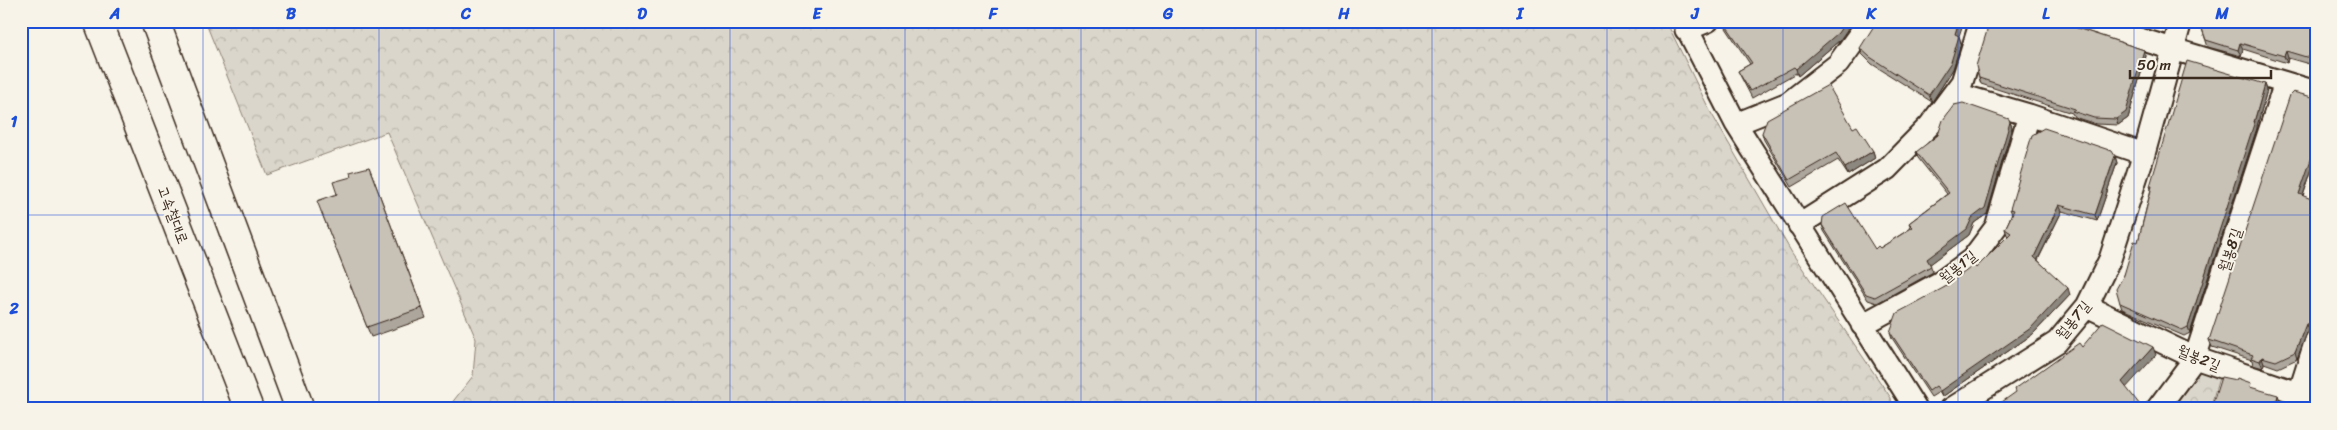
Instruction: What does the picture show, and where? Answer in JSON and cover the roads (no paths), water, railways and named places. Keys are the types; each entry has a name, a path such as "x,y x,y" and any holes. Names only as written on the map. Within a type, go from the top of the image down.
{"main road":[{"name":"고속철대로","path":"98,21 248,409"},
{"path":"154,21 300,409"}],"street":[{"path":"1708,21 1684,26 1736,124 1916,409"},
{"path":"1736,124 1788,103 1838,64 1869,21"},
{"path":"1799,225 1887,169 1930,125 1962,82 1982,21"},
{"path":"2080,21 2316,92"},
{"name":"월봉7길","path":"1951,409 2057,342 2087,306 2110,259 2144,154 2180,21"},
{"name":"월봉8길","path":"2157,409 2195,358 2285,83"},
{"path":"1954,93 2029,115 2144,154"},
{"name":"월봉1길","path":"1862,325 1939,283 1972,259 1996,228 2029,115"},
{"name":"월봉2길","path":"2087,306 2195,358 2303,400"},
{"path":"2303,400 2316,340"}]}
